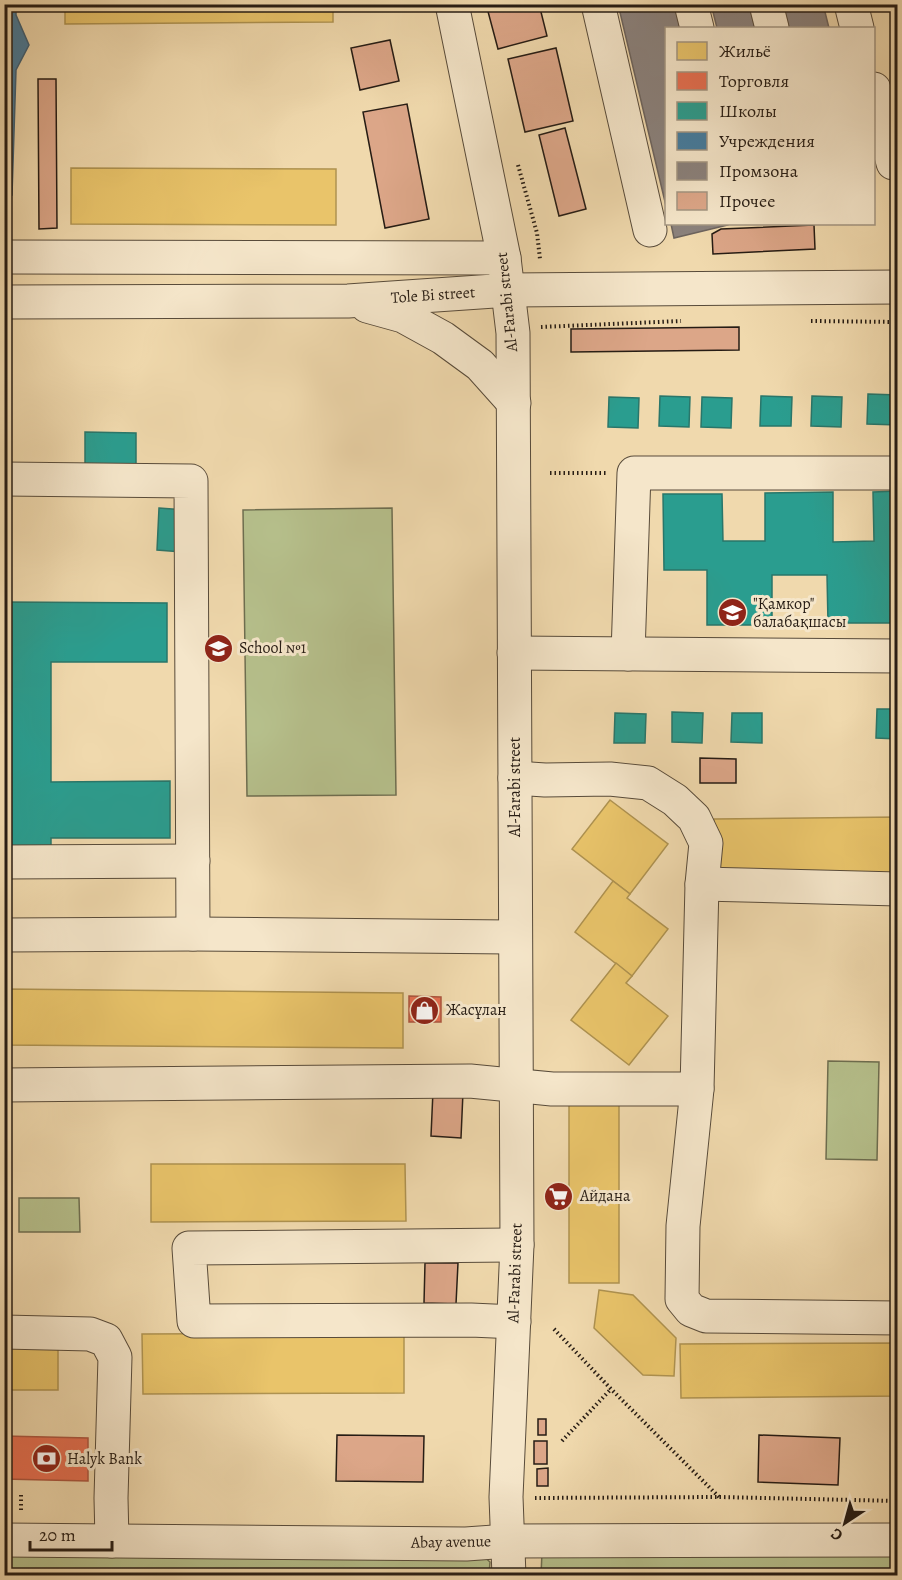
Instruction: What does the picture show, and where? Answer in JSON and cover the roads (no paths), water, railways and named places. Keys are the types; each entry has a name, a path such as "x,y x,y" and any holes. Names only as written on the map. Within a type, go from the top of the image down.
{"street":[{"name":"Al-Farabi street","path":"452,4 504,258 513,333 517,1245 506,1497 509,1575"},
{"path":"598,4 650,230"},
{"path":"691,4 697,27"},
{"path":"766,4 772,27"},
{"path":"851,4 857,27"},
{"path":"875,96 893,163"},
{"path":"4,257 504,258"},
{"name":"Tole Bi street","path":"4,302 348,301 509,290 897,287"},
{"path":"348,301 403,316 443,338 480,365 514,403"},
{"path":"628,654 634,473 897,473"},
{"path":"4,479 191,481 193,934"},
{"path":"514,653 897,656"},
{"path":"515,778 610,779 648,783 675,800 694,818 706,843 702,884 697,1089 683,1226 682,1299 691,1310 706,1317 897,1318"},
{"path":"4,862 193,861"},
{"path":"702,884 897,889"},
{"path":"4,935 515,937"},
{"path":"4,1085 470,1081 552,1089 697,1089"},
{"path":"514,1322 471,1320 194,1321 189,1248 517,1245"},
{"path":"4,1332 90,1334 106,1340 115,1357 112,1541"},
{"name":"Abay avenue","path":"4,1540 454,1544 508,1541 897,1540"}],"place":[{"name":"\"Қамкор\" балабақшасы","path":"732,613"},
{"name":"School №1","path":"218,648"},
{"name":"Жасұлан","path":"425,1010"},
{"name":"Айдана","path":"559,1196"},
{"name":"Halyk Bank","path":"46,1459"}]}
